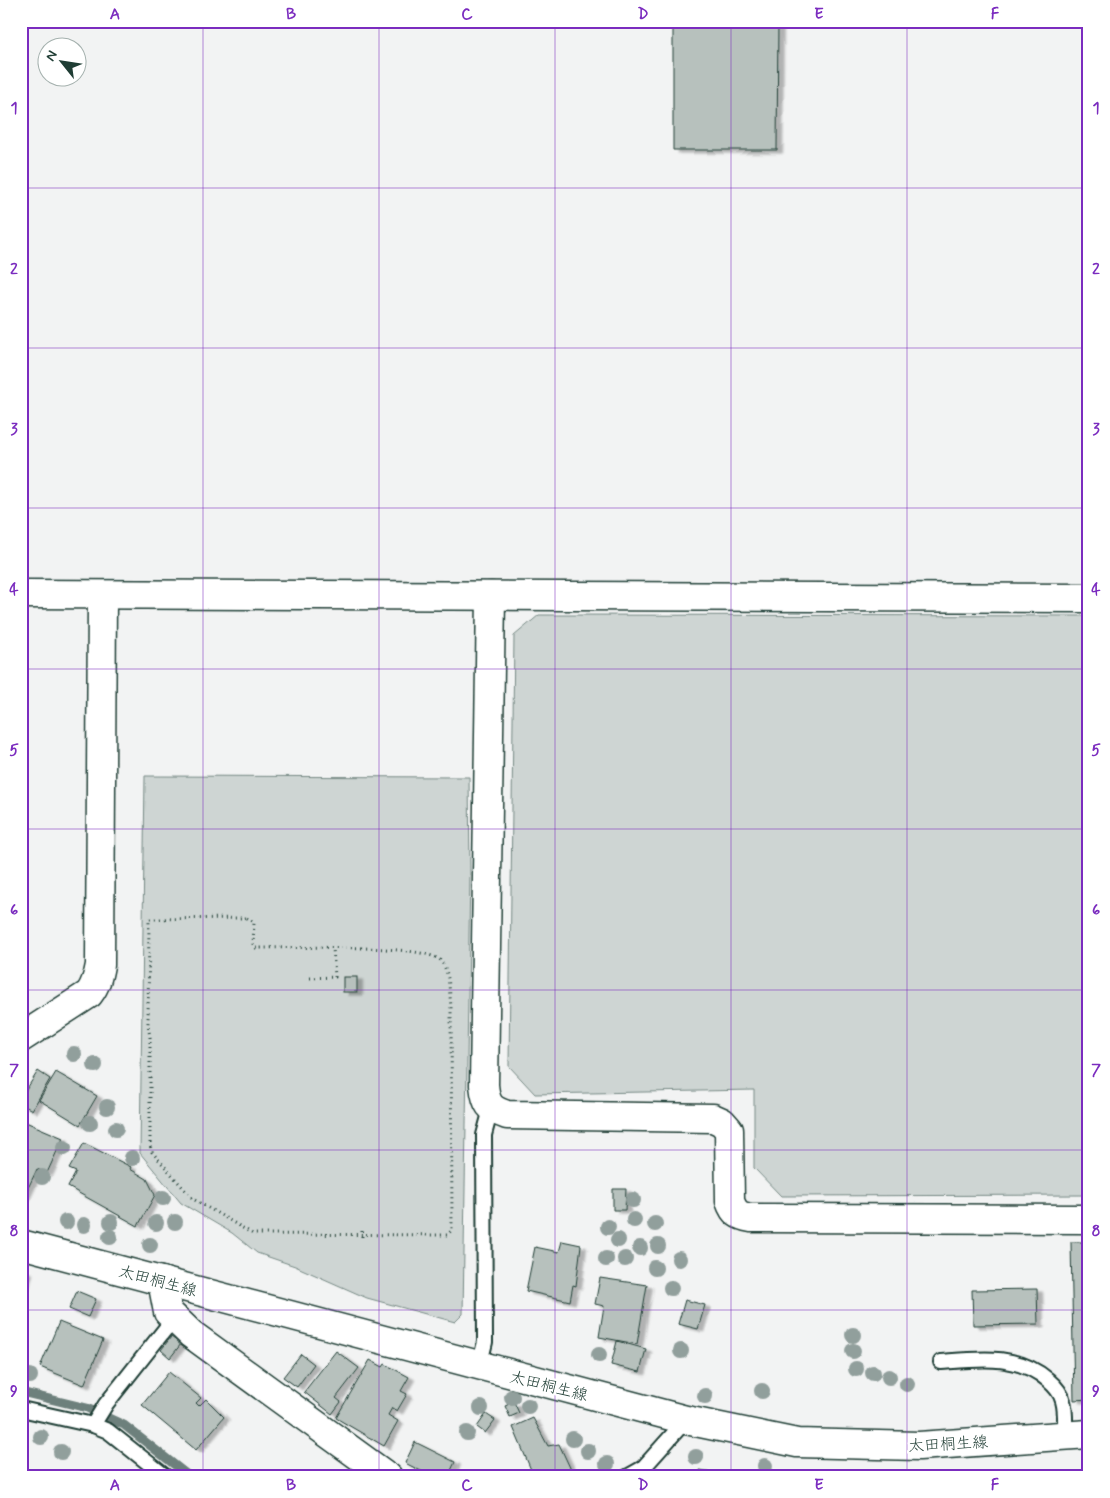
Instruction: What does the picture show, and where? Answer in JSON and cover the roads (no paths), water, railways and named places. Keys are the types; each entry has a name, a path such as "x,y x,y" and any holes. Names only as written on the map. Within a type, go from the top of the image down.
{"street":[{"path":"21,594 1089,598"},
{"path":"21,1038 89,994 96,985 99,970 102,595"},
{"path":"491,596 484,1085 485,1097 491,1108 507,1115 713,1118 722,1122 729,1130 730,1201 734,1211 741,1216 751,1218 1089,1220"},
{"name":"太田桐生線","path":"21,1244 479,1367 686,1420 797,1443 919,1446 1077,1434"},
{"path":"162,1281 168,1312 191,1334 388,1477"}],"lane":[{"path":"479,1367 485,1342 484,1135 491,1108"},
{"path":"94,1422 174,1318"},
{"path":"941,1362 995,1359 1021,1363 1055,1386 1077,1434"},
{"path":"21,1409 94,1422 166,1477"},
{"path":"627,1477 642,1468 686,1420"}],"waterway":[{"path":"21,1392 87,1408 124,1425 190,1477"}]}
